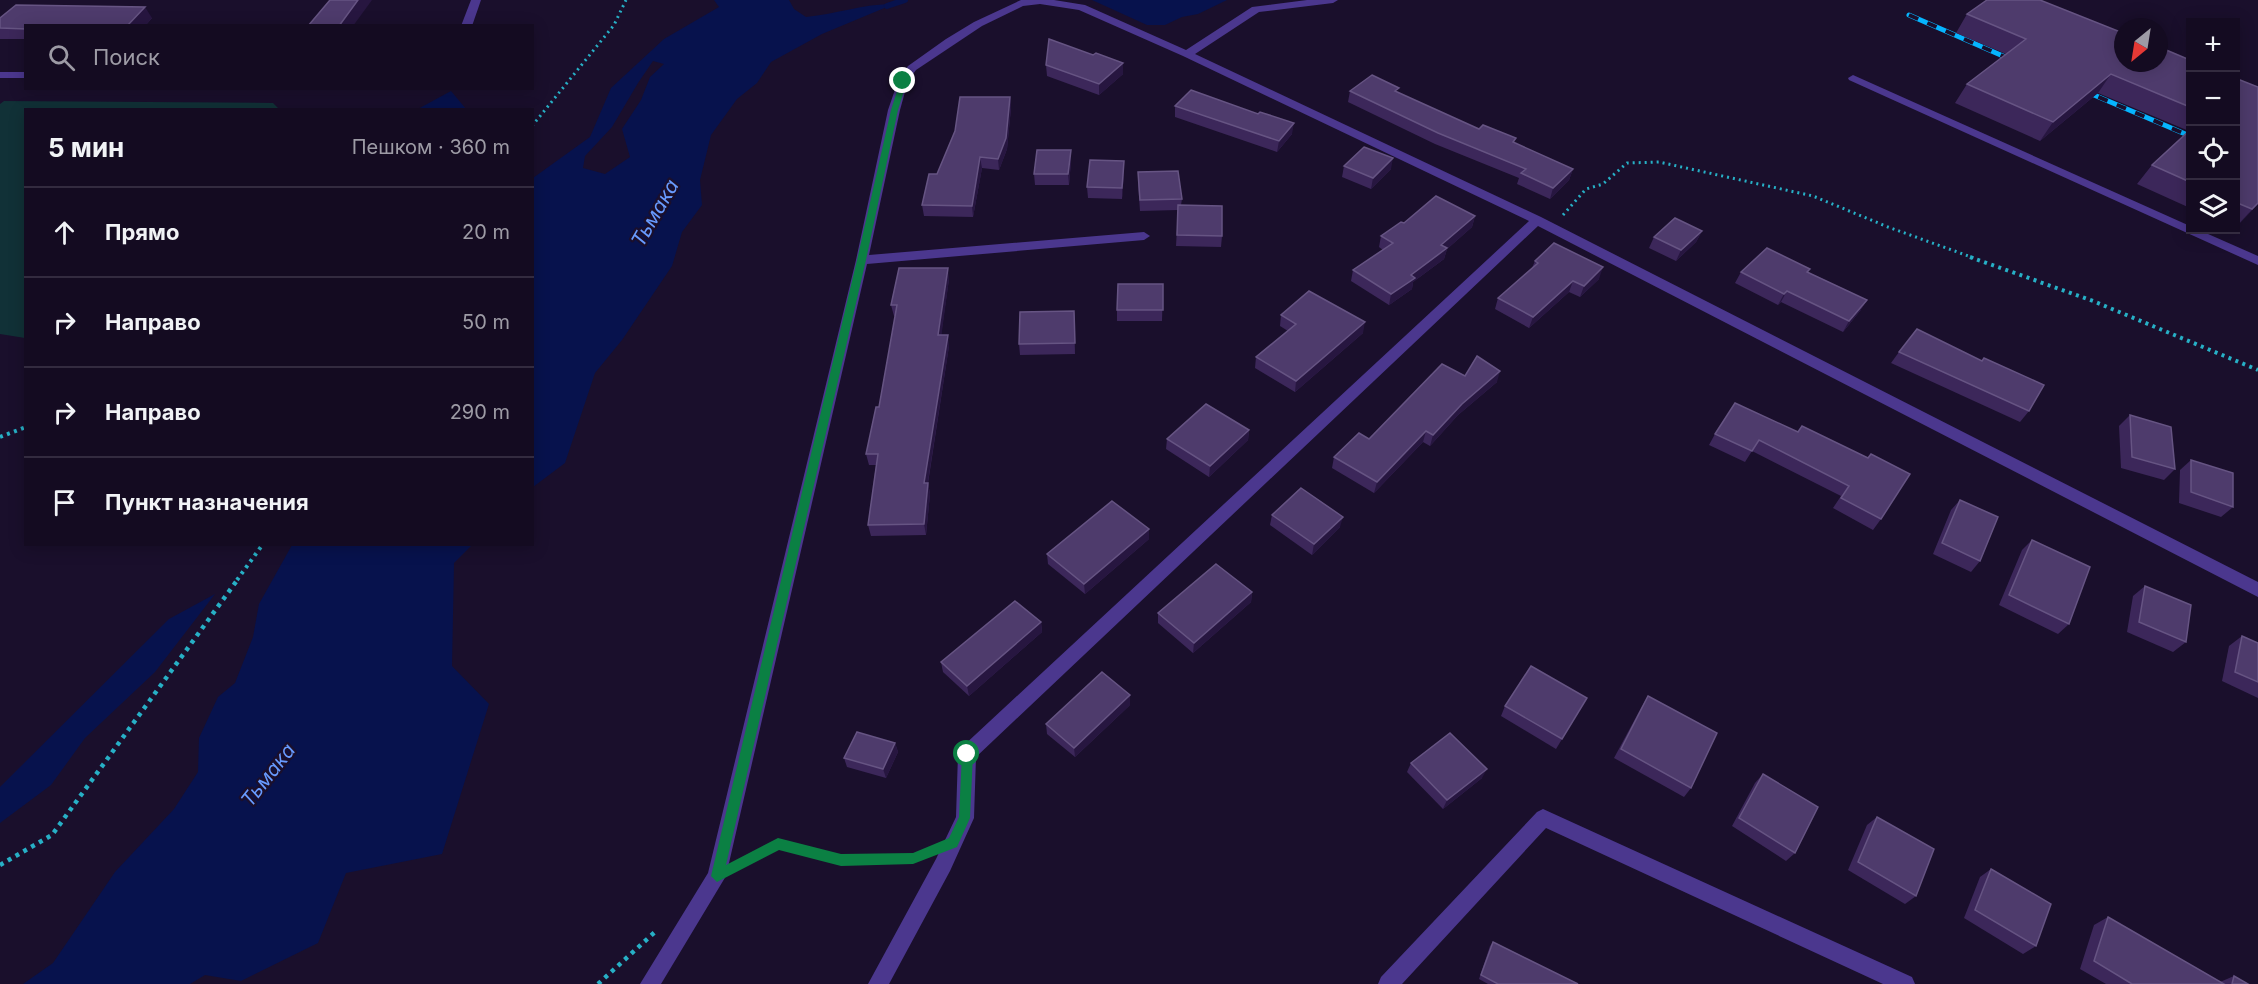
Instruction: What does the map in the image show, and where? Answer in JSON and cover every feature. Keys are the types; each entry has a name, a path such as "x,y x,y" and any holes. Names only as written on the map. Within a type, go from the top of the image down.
{"street":[{"path":"467,24 476,0"},
{"path":"650,984 717,876 862,260 894,110 903,81 919,63 978,24 1021,3 1041,0 1082,7 1187,54 1537,220 2258,590"},
{"path":"1187,54 1256,9 1333,0"},
{"path":"0,75 24,75"},
{"path":"1853,78 2258,261"},
{"path":"878,984 964,818 967,754 1537,220"},
{"path":"862,260 1144,236"},
{"path":"1388,984 1543,818 1905,984"}],"path":[{"path":"534,124 614,25 626,0"},
{"path":"1537,220 1561,217 1586,189 1602,184 1627,163 1659,162 1813,196 1888,227 2093,301 2258,370"},
{"path":"0,437 24,428"},
{"path":"0,866 51,835 262,546"},
{"path":"717,876 778,844 841,860 913,859 953,843"},
{"path":"598,984 665,923"}],"green space":[{"path":"4,101 273,103 278,108 24,108 24,338 0,334 0,104"}],"water":[{"name":"Тьмака","path":"714,0 789,0 794,9 806,17 894,4 822,34 771,62 757,83 737,99 711,135 700,180 702,205 682,232 672,266 622,340 595,373 565,463 534,486 534,177 590,137 611,88 664,39 719,7","holes":["653,61 664,64 650,77 641,100 622,129 630,157 605,174 583,168 585,156 612,127"]},
{"path":"1092,0 1227,0 1198,14 1182,17 1165,25 1147,25"},
{"path":"451,91 465,108 420,108"},
{"name":"Тьмака","path":"291,546 471,546 454,563 452,666 489,704 442,854 346,873 318,943 241,981 205,975 190,984 23,984 53,963 115,872 174,809 198,772 199,738 218,697 235,683 253,637 259,604"},
{"path":"215,594 155,672 85,738 51,785 0,823 0,787 169,619"}],"building":[{"path":"330,0 358,0 340,24 310,24"},
{"path":"1987,0 2040,0 2114,29 2114,72 2168,72 2168,51 2186,58 2186,105 2111,74 2053,122 1967,84 2026,39 1967,14"},
{"path":"16,5 145,7 129,24 24,24 24,29 0,28 0,18"},
{"path":"1049,39 1123,63 1099,84 1046,65"},
{"path":"1372,75 1399,88 1395,91 1479,129 1483,125 1516,138 1513,142 1573,169 1553,188 1521,173 1526,169 1438,133 1350,91"},
{"path":"2240,80 2258,87 2258,203 2252,209 2240,204"},
{"path":"1191,90 1258,114 1260,112 1294,123 1279,141 1175,106"},
{"path":"960,97 1010,97 1006,138 998,159 980,157 972,206 922,205 929,174 937,174 955,131"},
{"path":"2186,134 2186,180 2152,165"},
{"path":"1364,147 1393,158 1373,178 1344,166"},
{"path":"1037,150 1071,150 1068,174 1034,174"},
{"path":"1090,160 1124,161 1122,188 1087,187"},
{"path":"1178,171 1182,199 1140,200 1138,172"},
{"path":"1436,196 1475,216 1441,245 1447,248 1411,275 1415,278 1391,294 1353,270 1393,243 1381,236 1401,222 1404,223"},
{"path":"1178,205 1222,206 1222,236 1177,235"},
{"path":"1675,218 1702,231 1681,250 1654,237"},
{"path":"1554,243 1603,267 1584,286 1573,281 1533,317 1498,298 1538,263 1535,261"},
{"path":"1767,248 1810,269 1807,272 1867,300 1849,321 1787,291 1784,294 1741,272"},
{"path":"899,268 948,268 938,335 948,335 924,483 928,483 924,524 868,525 878,454 866,454 876,407 879,407 897,305 891,305"},
{"path":"1118,284 1163,284 1163,310 1117,310"},
{"path":"1309,291 1365,322 1296,381 1256,357 1296,324 1281,315"},
{"path":"1074,311 1075,343 1019,344 1020,312"},
{"path":"1917,329 1982,361 1984,358 2044,385 2029,411 1899,352"},
{"path":"1477,356 1500,371 1462,404 1433,435 1426,431 1377,482 1334,457 1359,433 1369,439 1442,364 1465,376"},
{"path":"1735,403 1798,432 1802,426 1868,458 1871,454 1910,474 1881,519 1841,498 1849,486 1759,440 1752,451 1715,434"},
{"path":"1206,404 1249,430 1210,466 1167,439"},
{"path":"2130,415 2171,427 2175,469 2132,457"},
{"path":"2191,460 2233,473 2233,507 2191,492"},
{"path":"1301,488 1343,517 1314,544 1272,515"},
{"path":"1960,500 1998,517 1980,561 1942,543"},
{"path":"1112,501 1149,529 1084,584 1047,554"},
{"path":"2032,540 2090,567 2069,624 2009,595"},
{"path":"1216,564 1252,592 1194,643 1158,613"},
{"path":"2145,586 2191,605 2186,642 2139,622"},
{"path":"1015,601 1041,622 967,686 941,662"},
{"path":"2242,636 2258,643 2258,682 2235,672"},
{"path":"1531,666 1587,698 1562,739 1505,706"},
{"path":"1102,672 1130,695 1074,748 1046,724"},
{"path":"1648,696 1717,733 1691,788 1621,749"},
{"path":"857,732 895,743 883,769 844,758"},
{"path":"1450,733 1487,769 1447,800 1411,763"},
{"path":"1763,774 1818,807 1795,853 1739,818"},
{"path":"1877,817 1934,849 1916,896 1858,862"},
{"path":"1991,869 2051,904 2036,946 1975,910"},
{"path":"2108,917 2224,984 2132,984 2094,961"},
{"path":"1493,942 1578,984 1498,984 1481,975"},
{"path":"2234,976 2248,984 2232,984"}],"waterway":[{"path":"887,6 905,0"}],"railway":[{"path":"1909,15 2019,63"},
{"path":"2080,89 2186,134"}],"route":[{"path":"903,81 894,110 862,260 717,876 778,844 841,860 913,859 953,843 964,818 967,754"}]}
